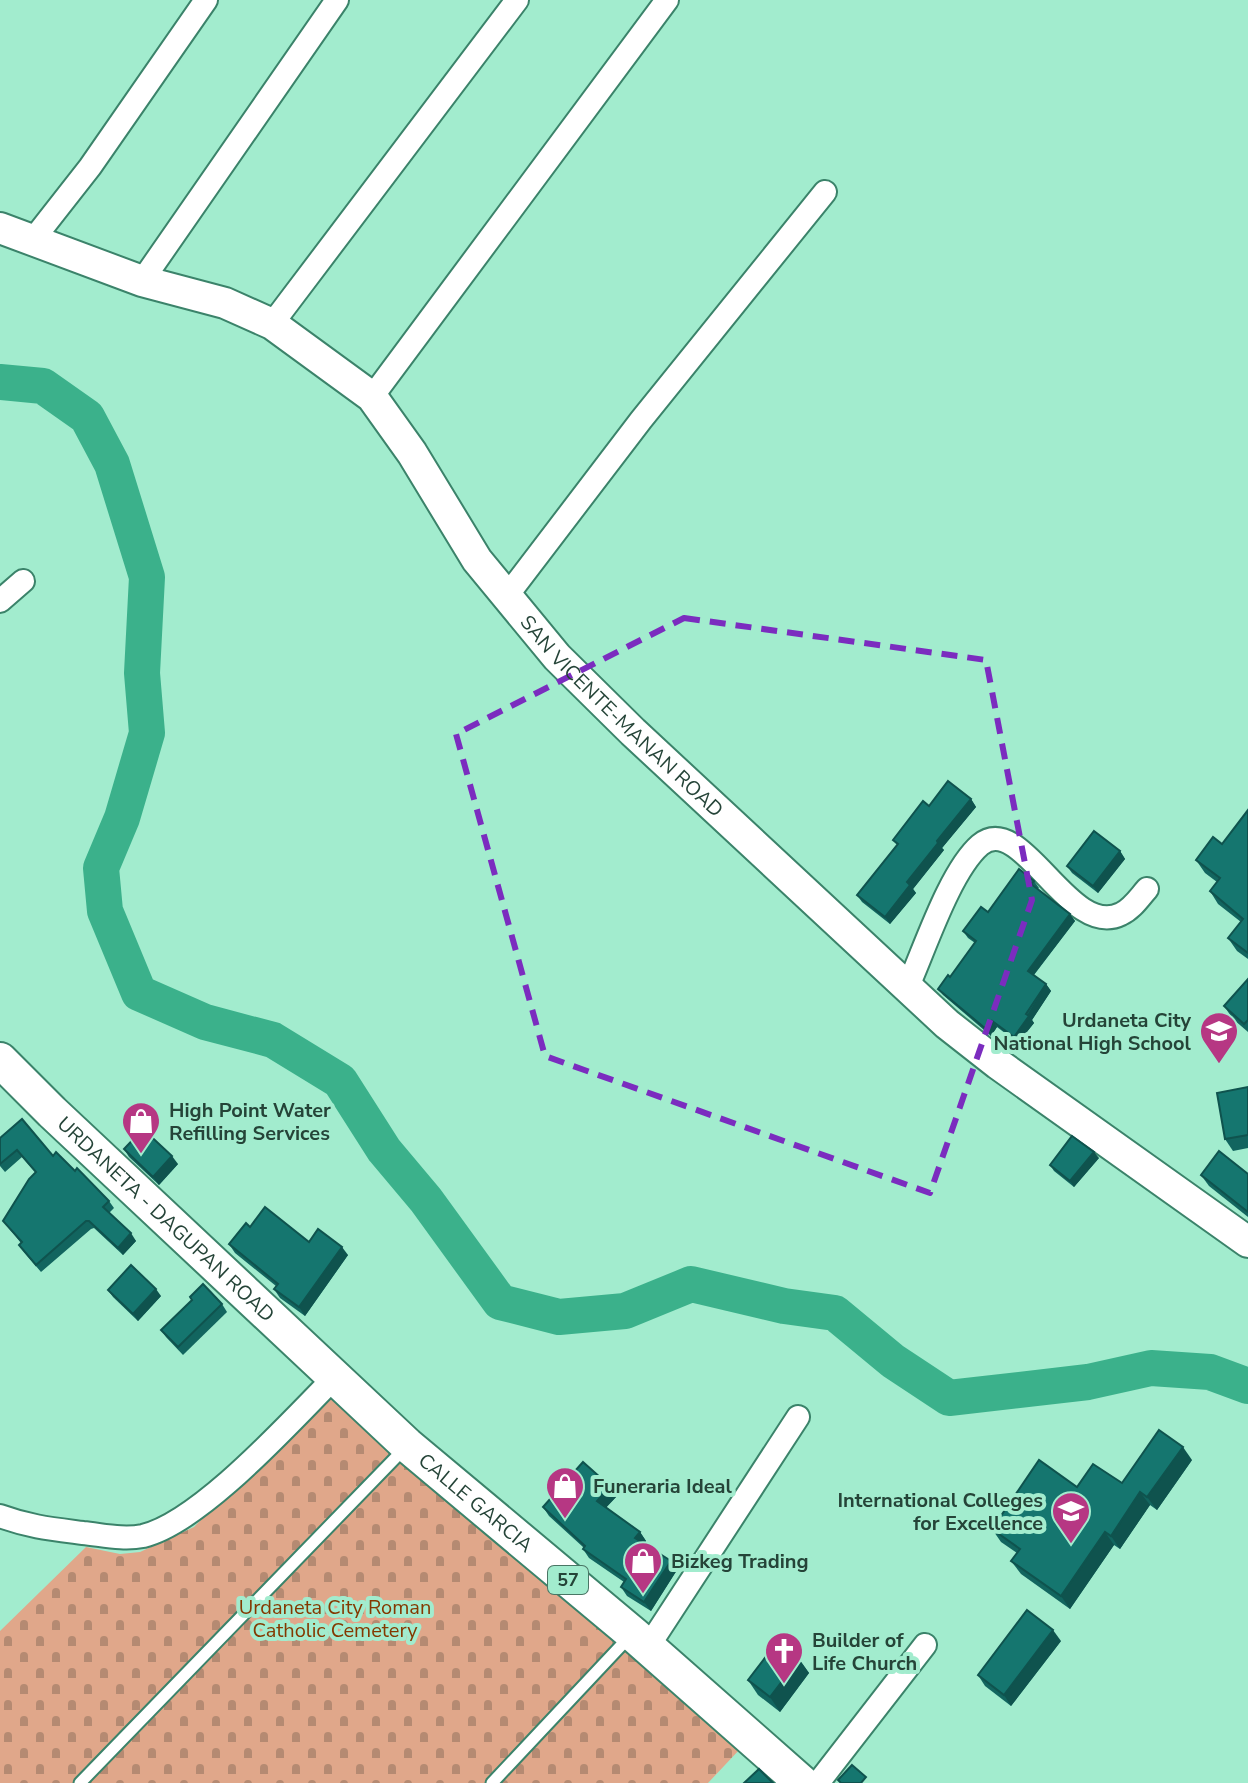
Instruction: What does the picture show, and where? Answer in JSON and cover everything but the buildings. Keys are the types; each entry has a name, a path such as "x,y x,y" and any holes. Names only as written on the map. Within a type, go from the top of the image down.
{"main road":[{"name":"URDANETA - DAGUPAN ROAD","path":"0,1060 334,1378"},
{"name":"CALLE GARCIA","path":"334,1378 407,1445 640,1641 802,1783"}],"street":[{"path":"32,241 90,167 206,0"},
{"path":"142,281 337,0"},
{"path":"272,324 517,0"},
{"path":"372,397 667,0"},
{"path":"506,597 641,420 825,192"},
{"name":"SAN VICENTE-MANAN ROAD","path":"0,228 142,281 225,303 272,324 372,397 412,453 477,560 557,657 633,732 947,1024 998,1064 1248,1242"},
{"path":"0,601 23,581"},
{"path":"908,986 957,876 979,846 988,840 1007,841 1019,849 1064,893 1098,917 1119,915 1129,909 1147,889"},
{"path":"0,1516 61,1533 123,1538 144,1536 162,1529 191,1513 230,1479 334,1378"},
{"path":"640,1641 798,1417"},
{"path":"818,1783 925,1645"}],"lane":[{"path":"80,1783 407,1445"},
{"path":"492,1783 640,1641"}],"highlighted area":[{"path":"684,618 986,660 1032,900 930,1193 545,1056 456,734"}],"green space":[{"name":"Urdaneta City Roman Catholic Cemetery","path":"331,1398 741,1748 708,1783 0,1783 0,1631 86,1547 120,1554 140,1552 194,1527 308,1410"}],"waterway":[{"path":"0,382 43,386 87,417 112,464 147,577 142,673 147,733 122,818 101,868 105,911 139,993 205,1022 273,1040 340,1081 384,1150 426,1200 500,1302 559,1317 625,1311 691,1284 784,1306 835,1313 893,1361 949,1398 1088,1382 1151,1368 1210,1372 1248,1386"}],"place":[{"name":"Urdaneta City National High School","path":"1219,1065"},
{"name":"High Point Water Refilling Services","path":"141,1155"},
{"name":"Funeraria Ideal","path":"565,1520"},
{"name":"International Colleges for Excellence","path":"1071,1545"},
{"name":"Bizkeg Trading","path":"643,1595"},
{"name":"Builder of Life Church","path":"784,1685"}]}
